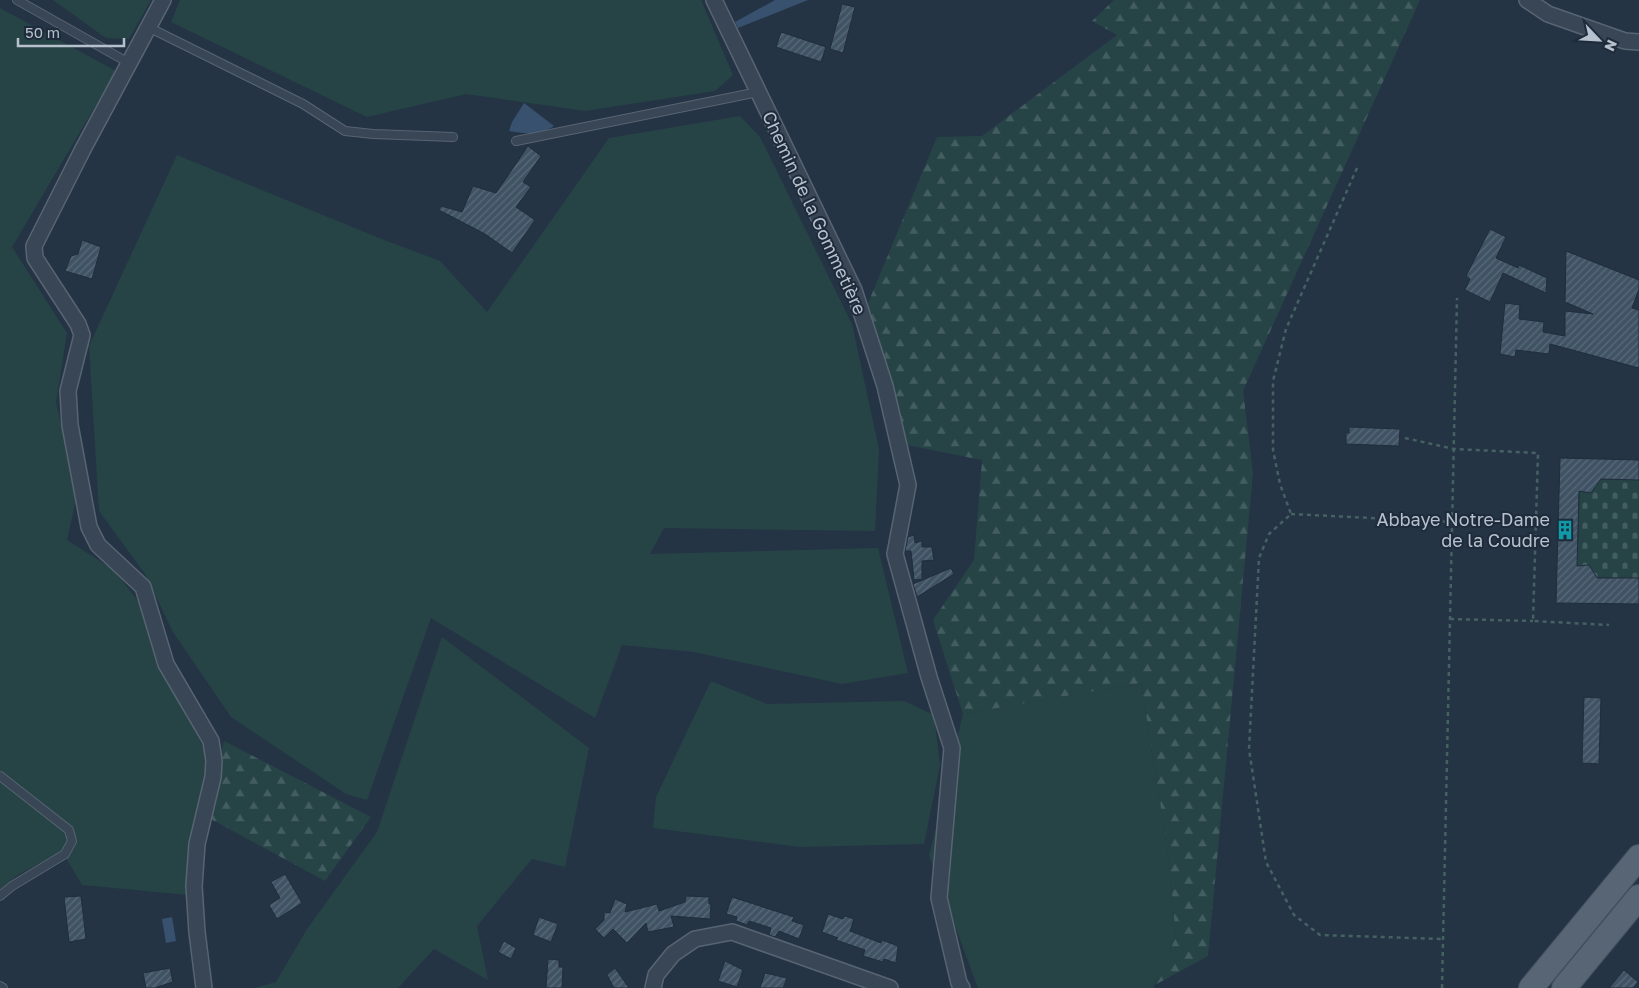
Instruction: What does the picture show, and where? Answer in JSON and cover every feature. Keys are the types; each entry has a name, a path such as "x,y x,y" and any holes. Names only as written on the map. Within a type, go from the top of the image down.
{"main road":[{"path":"1531,988 1639,857"},
{"path":"1564,988 1639,897"}],"street":[{"path":"163,0 83,149 34,246 35,258 78,324 82,335 68,390 70,425 89,527 98,545 143,587 166,664 212,741 213,777 197,844 194,886 197,932 204,988"},
{"name":"Chemin de la Gommetière","path":"714,0 854,290 885,386 908,485 894,554 929,677 952,748 939,898 959,983 962,988"},
{"path":"1527,0 1548,14 1625,41 1639,42"},
{"path":"653,988 656,975 672,954 695,939 732,932 890,988"}],"lane":[{"path":"17,0 129,63"},
{"path":"148,27 303,104 345,131 453,137"},
{"path":"516,141 758,92"},
{"path":"0,776 69,830 72,842 65,854 12,886 0,896"}],"path":[{"path":"1290,514 1280,484 1272,450 1273,381 1286,329 1357,168"},
{"path":"1442,988 1457,298"},
{"path":"1405,438 1454,449 1538,453 1533,621"},
{"path":"1443,939 1320,935 1294,915 1266,862 1249,749 1259,558 1269,534 1290,514 1452,522"},
{"path":"1450,619 1609,625"}],"green space":[{"path":"53,0 151,0 129,39 106,38"},
{"path":"180,0 701,0 733,75 715,91 585,111 466,94 367,117 171,22"},
{"path":"1114,0 1420,0 1243,391 1253,473 1208,956 1153,986 1176,937 1167,846 1141,683 963,714 933,620 974,560 982,460 907,445 866,308 937,137 982,136 1117,35 1092,21"},
{"path":"0,8 116,71 12,247 67,333 56,402 77,495 67,540 114,570 145,610 157,662 208,756 202,815 188,895 82,885 62,851 16,876 0,889"},
{"path":"740,116 760,137 852,324 879,449 875,531 664,528 650,554 878,548 908,673 842,684 694,652 622,645 595,718 431,618 367,800 346,794 231,717 173,632 145,574 99,511 89,346 177,155 440,261 487,312 609,138"},
{"path":"1580,479 1639,480 1639,578 1577,577"},
{"path":"442,637 589,748 565,867 532,859 477,926 488,980 434,949 398,988 254,988 276,982 307,929 377,832"},
{"path":"711,681 767,704 904,701 934,715 940,765 924,844 800,847 653,828 656,797"},
{"path":"1141,683 1167,846 1176,937 1153,986 1155,988 978,988 929,856 963,714"},
{"path":"224,741 371,817 325,881 207,817"}],"water":[{"path":"775,0 808,0 738,28 735,22"},
{"path":"524,103 554,126 544,131 533,133 509,131 512,122"},
{"path":"172,917 176,941 166,943 162,919"}],"building":[{"path":"842,4 855,7 843,53 830,49"},
{"path":"781,32 826,47 821,62 776,47"},
{"path":"528,146 541,156 523,182 531,187 516,207 535,220 512,253 485,234 439,210 441,206 462,212 473,186 496,193"},
{"path":"1490,229 1506,237 1496,258 1518,268 1519,265 1547,278 1546,293 1503,273 1490,302 1465,290 1470,279 1466,276"},
{"path":"82,240 101,247 92,279 65,271 71,256 78,254"},
{"path":"1566,251 1639,280 1639,289 1632,308 1639,310 1639,368 1550,344 1549,354 1516,350 1515,357 1500,354 1505,303 1520,305 1519,319 1544,322 1543,332 1565,336 1565,311 1593,314 1565,302"},
{"path":"1349,427 1400,429 1399,446 1346,444 1346,433 1349,433"},
{"name":"Abbaye Notre-Dame de la Coudre","path":"1560,458 1639,460 1639,480 1601,479 1591,493 1579,491 1577,566 1589,565 1597,578 1639,578 1639,604 1556,603"},
{"path":"914,535 915,543 922,541 922,547 932,547 934,560 922,561 922,579 914,580 911,551 905,551 908,537"},
{"path":"951,568 954,574 917,597 913,584"},
{"path":"1584,697 1601,698 1599,764 1582,763"},
{"path":"285,874 302,903 277,919 269,905 280,898 271,882"},
{"path":"81,896 86,939 69,942 64,897"},
{"path":"686,896 709,897 709,904 711,904 710,919 671,916 674,927 648,932 646,923 627,943 613,929 604,938 595,929 604,920 604,912 610,913 615,899 627,904 625,912 657,904 659,911 685,902"},
{"path":"732,897 794,917 792,921 804,925 799,939 779,931 775,937 769,935 771,928 749,921 747,925 736,921 737,917 726,914"},
{"path":"828,914 843,919 845,916 854,919 850,931 881,943 882,940 898,946 896,963 884,959 883,962 863,956 865,950 836,940 838,938 822,932"},
{"path":"539,917 558,924 551,942 533,935"},
{"path":"504,941 516,948 511,959 498,952"},
{"path":"548,959 559,960 559,967 563,967 562,988 546,988"},
{"path":"725,961 743,970 737,987 718,981"},
{"path":"170,968 173,982 157,988 146,988 143,973"},
{"path":"615,968 629,988 614,988 607,975"},
{"path":"1624,970 1638,982 1633,988 1609,988"},
{"path":"765,973 787,978 783,988 760,988"}],"place":[{"name":"Abbaye Notre-Dame de la Coudre","path":"1565,530"}]}
